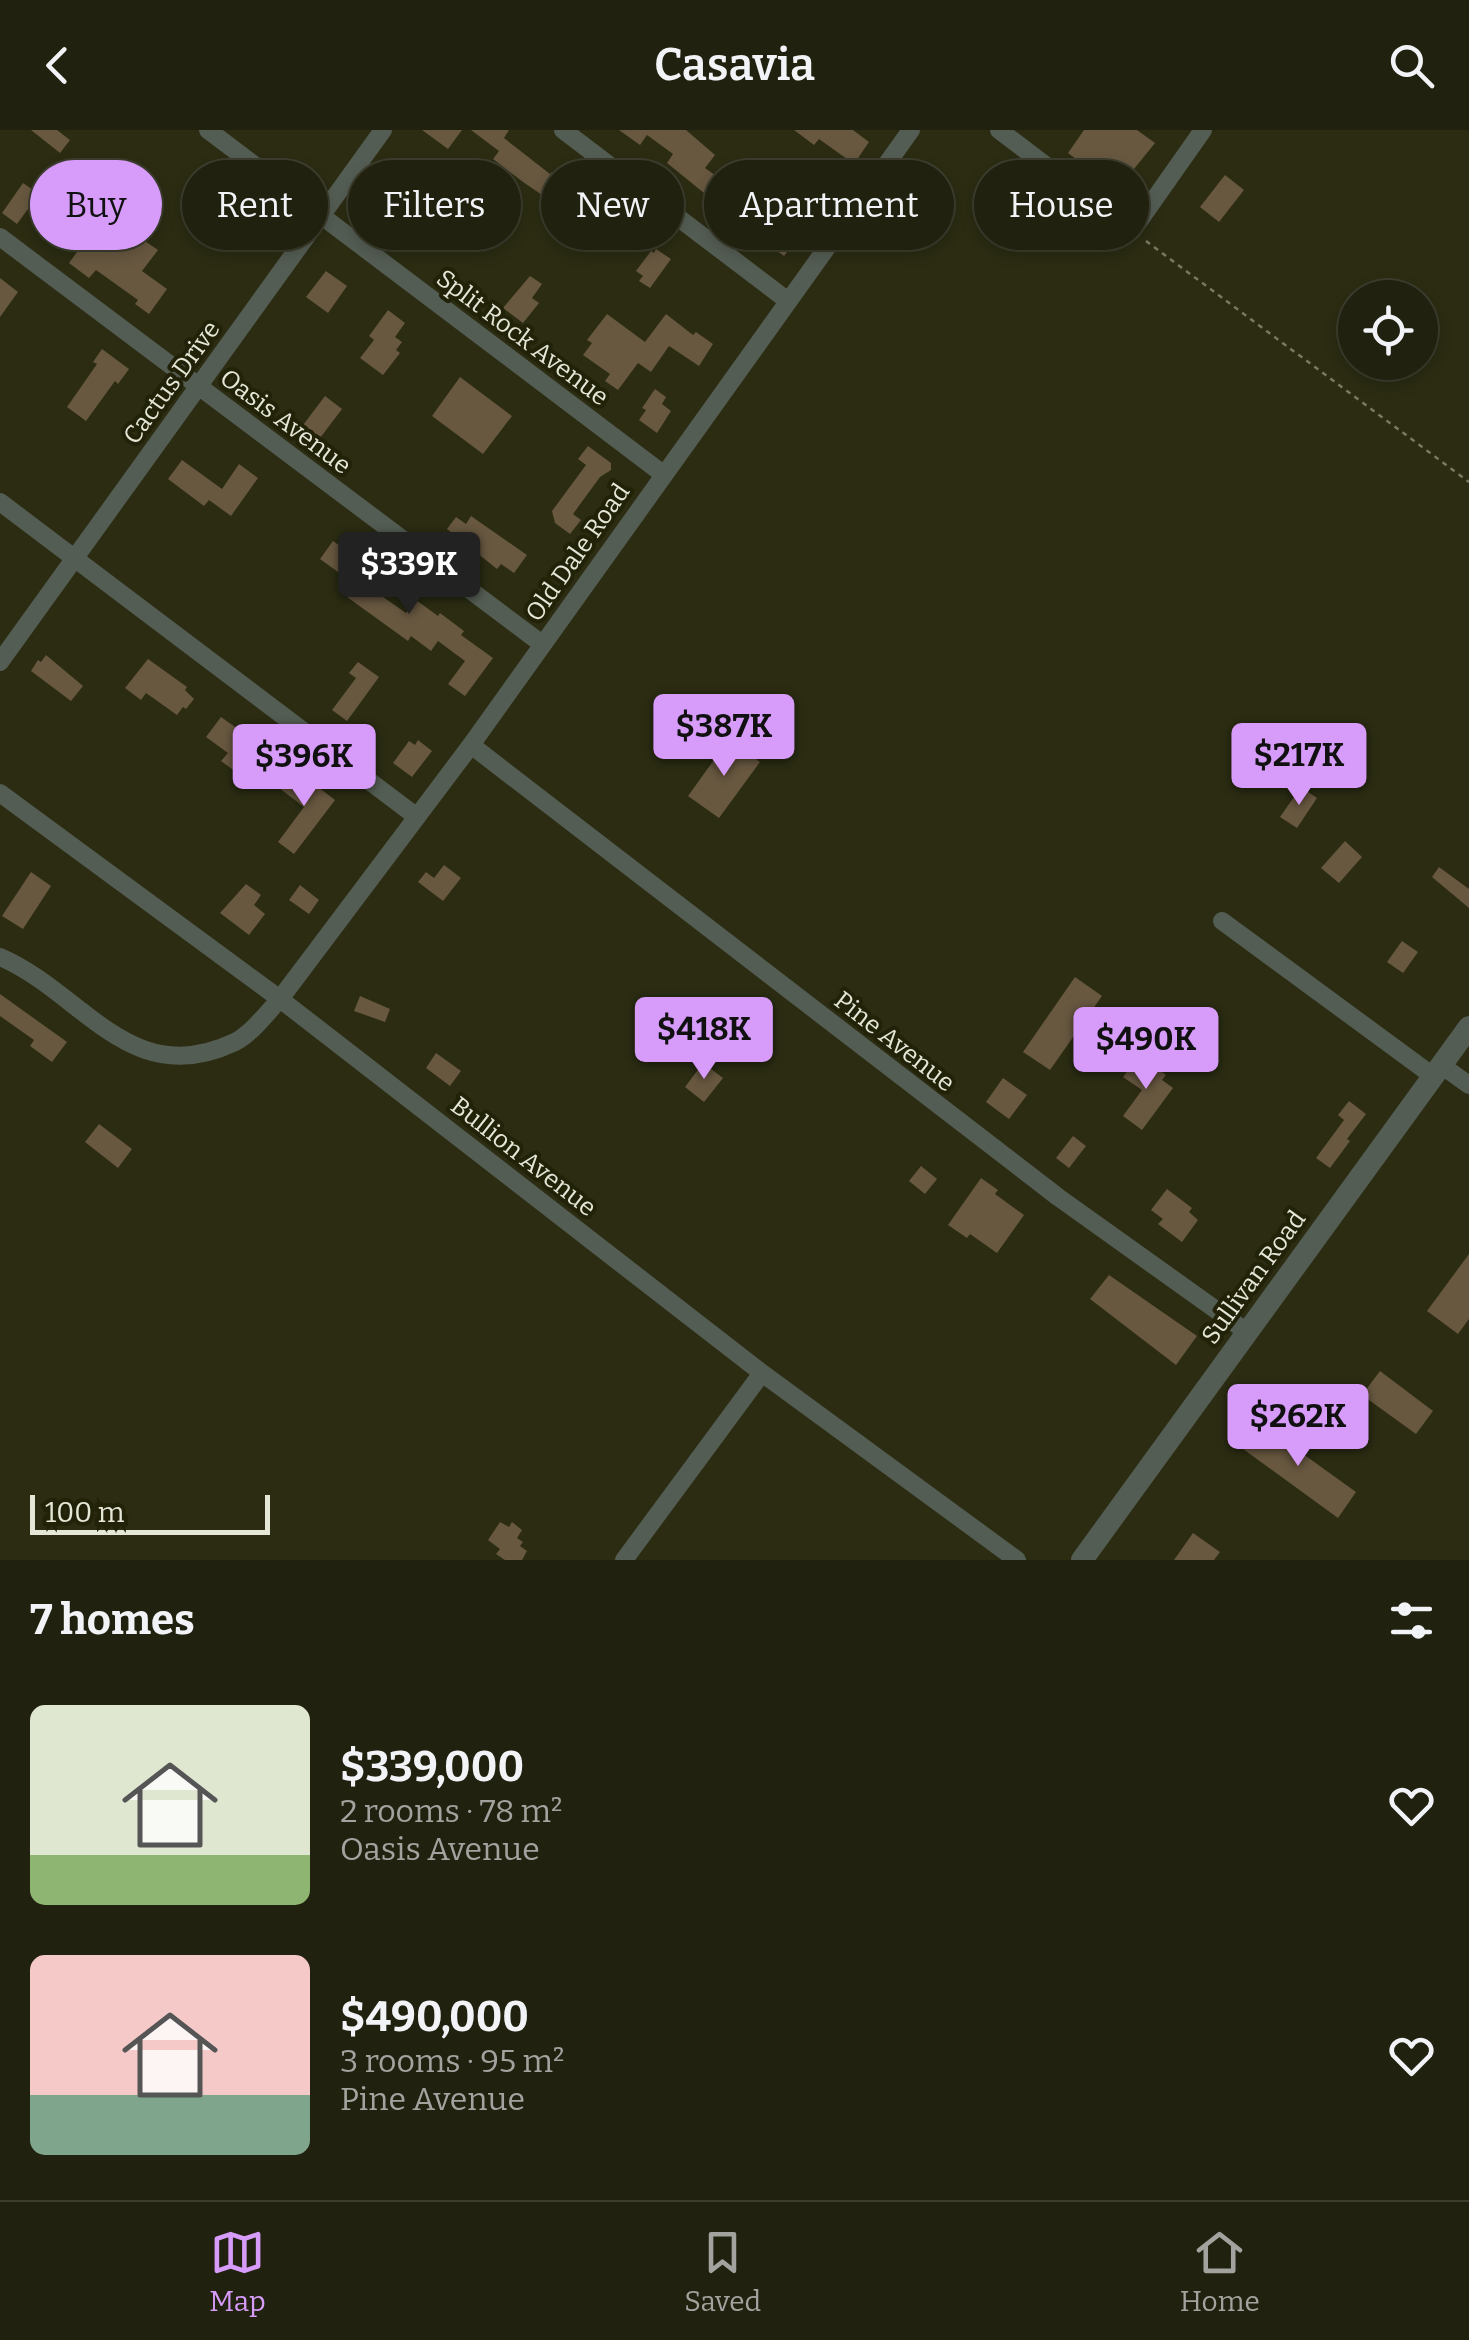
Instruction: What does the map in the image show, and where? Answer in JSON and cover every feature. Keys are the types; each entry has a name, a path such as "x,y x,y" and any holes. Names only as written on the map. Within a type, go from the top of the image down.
{"street":[{"name":"Split Rock Avenue","path":"208,130 248,160"},
{"name":"Cactus Drive","path":"328,208 383,130"},
{"path":"563,130 788,301"},
{"name":"Old Dale Road","path":"0,957 24,968 147,1054 192,1055 237,1041 280,999 417,818 911,130"},
{"path":"999,130 1039,160"},
{"path":"1149,207 1203,130"},
{"name":"Split Rock Avenue","path":"328,221 663,474"},
{"name":"Oasis Avenue","path":"0,237 542,644"},
{"name":"Cactus Drive","path":"0,662 297,250"},
{"path":"0,502 417,818"},
{"name":"Pine Avenue","path":"471,745 1058,1197 1247,1332"},
{"name":"Bullion Avenue","path":"0,793 280,999 762,1372 1018,1560"},
{"path":"1222,921 1437,1070 1469,1085"},
{"name":"Sullivan Road","path":"1082,1560 1469,1026"},
{"path":"624,1560 762,1372"}],"path":[{"path":"1149,244 1469,482"}],"building":[{"path":"31,130 57,130 70,140 60,153"},
{"path":"422,130 462,130 448,149"},
{"path":"471,130 509,130 504,138 541,167 541,194 521,180 521,160 493,159 499,151"},
{"path":"619,130 686,130 715,155 704,160 704,193 684,177 684,160 669,160 673,154 647,135 640,145"},
{"path":"794,130 853,130 869,142 857,160 848,160 819,139 814,145"},
{"path":"1084,130 1137,130 1155,143 1141,160 1077,160 1068,153"},
{"path":"1225,175 1244,190 1219,222 1200,207"},
{"path":"23,183 30,188 30,206 17,224 2,213"},
{"path":"79,250 158,250 142,271 167,289 149,314 135,304 138,300 96,270 89,278 69,263"},
{"path":"658,250 671,259 650,288 639,281 643,276 636,271 651,251"},
{"path":"326,271 347,286 328,313 306,297"},
{"path":"530,276 542,284 532,298 539,303 523,323 503,308"},
{"path":"0,278 18,292 0,317"},
{"path":"388,310 405,323 395,337 402,342 396,350 400,353 383,375 360,358 374,340 369,336"},
{"path":"607,314 645,342 666,314 693,335 696,332 713,344 699,366 669,346 651,372 638,363 618,390 605,381 610,374 583,355 592,343 587,340"},
{"path":"102,349 129,369 118,384 115,381 86,421 67,407 97,364 93,362"},
{"path":"460,377 512,416 483,454 432,416"},
{"path":"655,389 666,397 662,404 671,411 657,433 639,420"},
{"path":"325,396 342,409 314,446 297,433"},
{"path":"588,446 611,463 611,470 600,477 573,514 581,520 570,534 555,523 552,511 586,465 578,459"},
{"path":"182,460 222,489 239,464 258,478 231,516 209,500 204,506 168,479"},
{"path":"471,516 527,555 514,573 501,564 497,569 447,529 456,517 466,524"},
{"path":"333,541 386,578 378,589 385,594 383,597 406,613 416,600 438,616 440,613 464,631 461,635 493,658 465,696 448,684 465,661 438,641 431,651 411,636 408,641 347,597 356,585 320,559"},
{"path":"46,655 83,686 71,701 31,671"},
{"path":"148,659 187,687 185,690 194,699 177,715 146,693 141,700 125,688"},
{"path":"358,662 379,677 347,721 332,710 356,678 349,673"},
{"path":"221,717 269,751 247,780 221,761 228,753 206,737"},
{"path":"729,739 760,762 719,818 688,796"},
{"path":"418,740 432,751 412,777 393,763 409,741 415,745"},
{"path":"293,768 335,800 294,854 278,842 304,807 279,788"},
{"path":"1301,787 1317,798 1297,828 1280,817"},
{"path":"1345,841 1362,857 1339,883 1321,868"},
{"path":"444,865 461,878 443,901 418,882 426,872 434,878"},
{"path":"1439,867 1469,889 1469,908 1432,877"},
{"path":"31,872 51,886 23,929 2,916"},
{"path":"246,884 261,895 254,905 265,914 249,935 220,913"},
{"path":"300,885 319,900 309,914 289,900"},
{"path":"1402,941 1418,952 1403,973 1387,962"},
{"path":"1075,977 1102,996 1050,1070 1023,1052"},
{"path":"0,994 67,1042 52,1062 30,1046 34,1040 0,1016"},
{"path":"360,996 390,1009 385,1022 354,1011"},
{"path":"436,1053 461,1071 450,1086 426,1068"},
{"path":"1139,1055 1166,1075 1162,1080 1173,1088 1142,1130 1123,1116 1142,1090 1123,1077"},
{"path":"703,1063 723,1078 704,1102 685,1087"},
{"path":"1003,1078 1027,1095 1009,1119 986,1102"},
{"path":"1349,1101 1366,1114 1330,1168 1316,1158 1344,1120 1338,1115"},
{"path":"99,1124 132,1149 118,1168 85,1142"},
{"path":"1073,1136 1086,1146 1069,1168 1056,1158"},
{"path":"921,1166 937,1179 925,1194 909,1181"},
{"path":"981,1178 1024,1215 997,1253 970,1234 967,1238 948,1225"},
{"path":"1167,1189 1192,1208 1189,1212 1198,1220 1182,1242 1158,1224 1163,1219 1151,1210"},
{"path":"1469,1254 1469,1319 1458,1334 1427,1311"},
{"path":"1109,1275 1197,1336 1176,1365 1090,1299"},
{"path":"1380,1371 1433,1411 1416,1434 1362,1395"},
{"path":"1257,1421 1356,1492 1338,1518 1239,1446"},
{"path":"500,1522 509,1527 512,1522 522,1530 517,1538 527,1551 522,1560 505,1560 496,1554 500,1549 488,1540"},
{"path":"1193,1533 1220,1552 1214,1560 1174,1560"}]}
